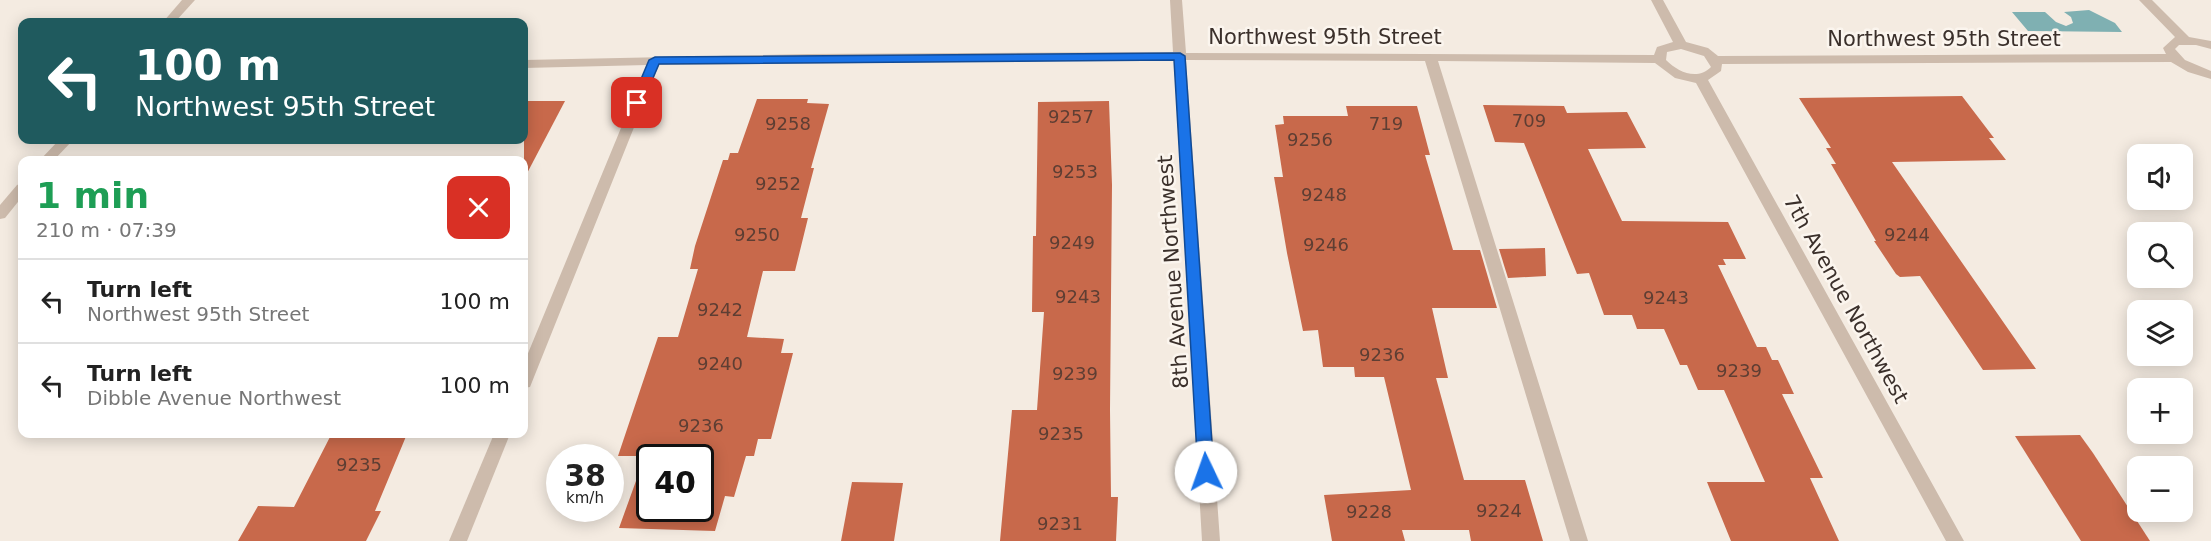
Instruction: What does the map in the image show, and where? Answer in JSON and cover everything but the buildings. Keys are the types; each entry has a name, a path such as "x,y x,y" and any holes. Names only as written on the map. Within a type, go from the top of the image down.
{"street":[{"path":"173,18 189,0"},
{"name":"8th Avenue Northwest","path":"1176,0 1210,541"},
{"path":"1658,0 1681,45"},
{"path":"2145,0 2185,40"},
{"path":"2211,45 2185,40 2171,44 2169,48 2174,58 2195,71 2211,75"},
{"path":"1681,45 1699,49 1714,60 1717,68 1714,73 1701,78 1690,78 1664,67 1659,58 1661,50 1681,45"},
{"name":"Northwest 95th Street","path":"528,64 655,60 1180,56 1659,58"},
{"path":"1430,57 1579,541"},
{"name":"Northwest 95th Street","path":"1714,60 2174,58"},
{"path":"528,372 655,60"},
{"name":"7th Avenue Northwest","path":"1701,78 1955,541"},
{"path":"51,156 62,144"},
{"path":"0,214 18,193"},
{"path":"458,541 500,438"}],"water":[{"path":"2089,10 2115,23 2122,32 2028,31 2012,12 2045,12 2056,22 2066,26 2073,23 2071,17 2064,12"}],"route":[{"path":"637,103 655,60 1180,56 1206,472"}]}
